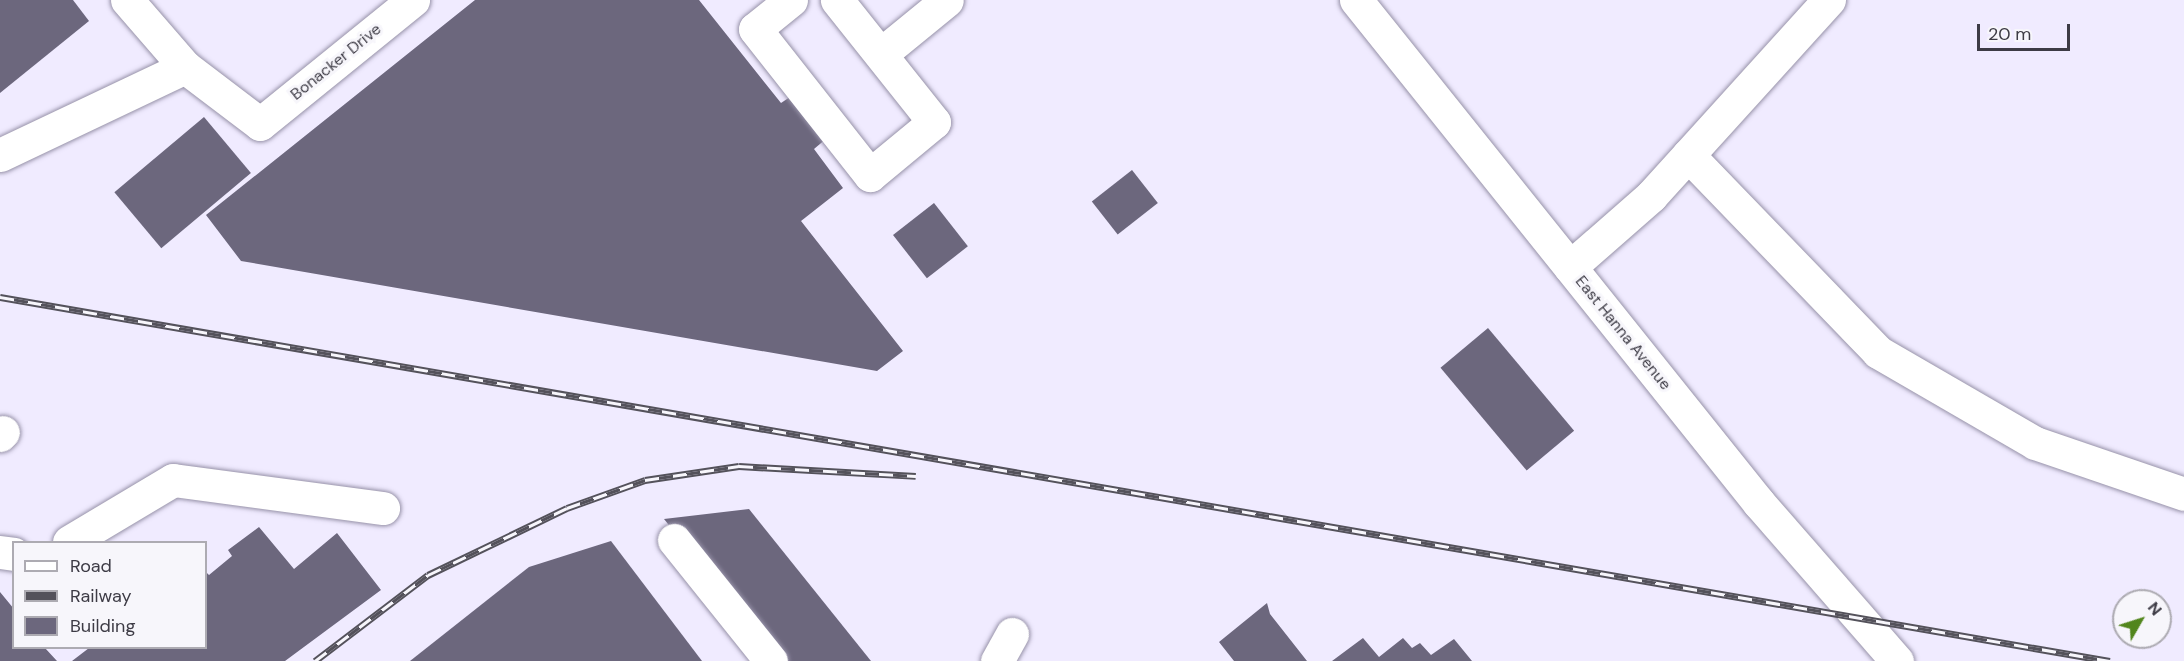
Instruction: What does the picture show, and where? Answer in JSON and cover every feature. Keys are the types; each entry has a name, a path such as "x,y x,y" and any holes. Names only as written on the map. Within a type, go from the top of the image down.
{"street":[{"path":"0,155 185,67 127,0"},
{"name":"Bonacker Drive","path":"185,67 260,124 413,0"},
{"path":"791,0 755,29 870,175 934,122 837,0"},
{"name":"East Hanna Avenue","path":"1356,0 1759,503 1897,661"},
{"path":"1570,267 1688,155 1829,0"},
{"path":"881,54 926,7"},
{"path":"1688,155 1878,352 2036,443 2184,494"},
{"path":"72,541 173,480 383,508"},
{"path":"674,540 771,661"}],"shaded area":[{"path":"0,0 2184,0 2184,661 0,661"}],"building":[{"path":"0,0 73,0 89,21 0,93"},
{"path":"475,0 699,0 781,103 793,95 827,138 814,149 843,188 801,221 903,351 877,371 241,261 206,215"},
{"path":"204,117 251,173 161,248 114,192"},
{"path":"1132,170 1158,203 1118,234 1092,201"},
{"path":"934,203 968,246 927,278 893,235"},
{"path":"1488,328 1574,431 1527,471 1441,368"},
{"path":"749,509 871,661 778,661 664,519"},
{"path":"259,527 294,569 337,533 381,590 285,661 72,661 88,649 207,649 207,573 209,575 232,556 228,550"},
{"path":"611,541 702,661 410,661 529,567"},
{"path":"0,592 12,607 12,649 46,649 57,661 0,661"},
{"path":"1267,603 1270,614 1307,661 1234,661 1219,642"},
{"path":"1363,638 1379,657 1403,638 1412,648 1420,643 1431,655 1454,639 1472,661 1332,661"}],"railway":[{"path":"0,297 2110,661"},
{"path":"315,661 428,575 567,508 645,480 739,466 916,476"}]}
